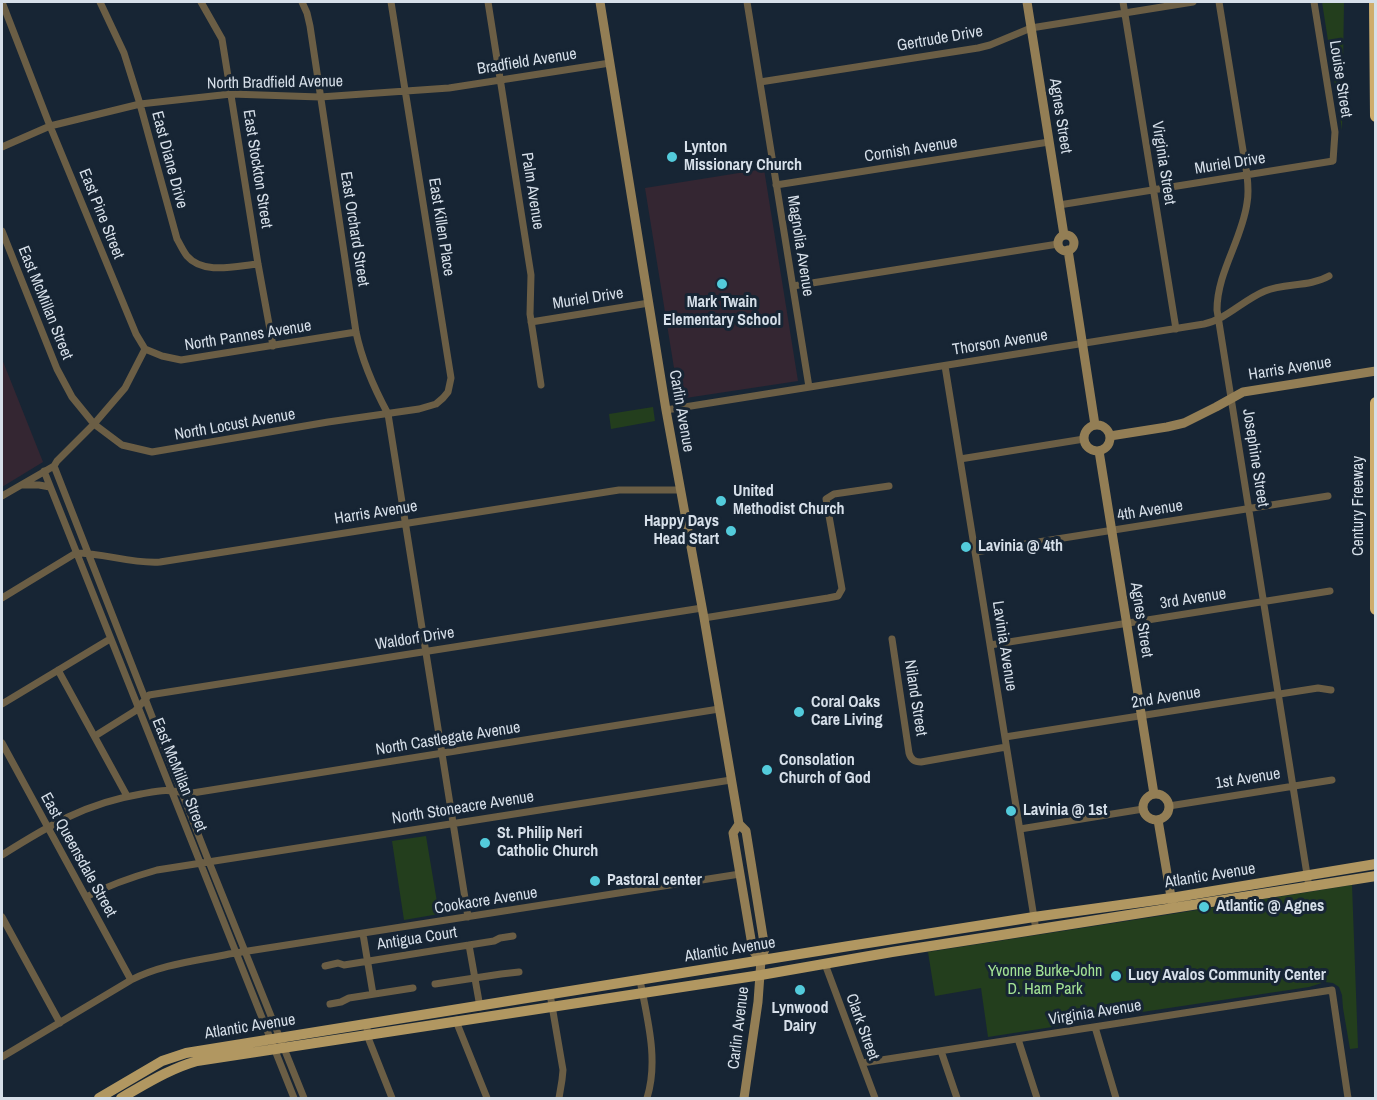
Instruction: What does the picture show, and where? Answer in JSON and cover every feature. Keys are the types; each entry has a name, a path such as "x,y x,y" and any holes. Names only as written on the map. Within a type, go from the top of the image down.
{"highway":[{"path":"1375,2 1376,116"},
{"name":"Century Freeway","path":"1376,403 1376,609"}],"main road":[{"name":"Atlantic Avenue","path":"99,1098 162,1061 179,1055 277,1043 456,1015 481,1017 760,975 1036,930 1172,903 1308,881 1376,864"},
{"name":"Atlantic Avenue","path":"1308,881 1376,876"},
{"name":"Atlantic Avenue","path":"456,1015 479,1005 1034,917 1172,903"},
{"name":"Atlantic Avenue","path":"121,1098 164,1073 196,1060 277,1043"}],"street":[{"name":"East Pine Street","path":"3,2 50,126 136,334 145,349"},
{"name":"East Diane Drive","path":"100,2 124,53 177,239 187,256 200,266 217,268 258,264"},
{"name":"East Stockton Street","path":"201,2 222,39 273,346"},
{"name":"East Orchard Street","path":"302,2 308,12 356,332 366,368 388,414 468,917"},
{"name":"East Killen Place","path":"388,414 436,404 448,392 452,378 391,2"},
{"name":"Palm Avenue","path":"488,2 531,275 530,313 541,385"},
{"name":"Carlin Avenue","path":"600,2 666,410 739,824 747,831 765,949 760,960 751,1054 744,1098"},
{"name":"Magnolia Avenue","path":"747,2 809,387"},
{"name":"Agnes Street","path":"1027,2 1064,235"},
{"name":"Virginia Street","path":"1123,2 1176,329"},
{"name":"Gertrude Drive","path":"760,82 978,48 1031,28 1193,2"},
{"name":"Josephine Street","path":"1219,2 1248,201 1219,289 1217,306 1308,881"},
{"name":"Louise Street","path":"1314,2 1335,132 1333,161"},
{"name":"Bradfield Avenue","path":"449,88 610,63"},
{"name":"North Bradfield Avenue","path":"2,147 50,126 140,104 231,94 320,97 449,88"},
{"name":"Cornish Avenue","path":"776,185 1049,142"},
{"name":"Muriel Drive","path":"1059,205 1333,161"},
{"name":"East McMillan Street","path":"2,231 57,369 72,397 94,424"},
{"path":"1064,235 1069,235 1074,241 1073,246 1068,250 1061,249 1058,244 1060,237 1064,235"},
{"path":"793,286 1058,244"},
{"path":"1068,250 1095,424"},
{"name":"Thorson Avenue","path":"666,410 1204,324 1219,319 1263,291 1320,280 1329,276"},
{"name":"Muriel Drive","path":"531,322 648,303"},
{"name":"North Pannes Avenue","path":"145,349 162,356 182,360 356,332"},
{"path":"2,496 54,466 125,388 145,349"},
{"name":"Lavinia Avenue","path":"945,366 1036,930"},
{"name":"Harris Avenue","path":"1110,436 1178,425 1243,392 1376,371"},
{"name":"North Locust Avenue","path":"94,424 122,445 152,452 388,414"},
{"path":"1095,424 1106,429 1110,436 1109,444 1100,451 1088,448 1084,440 1085,431 1095,424"},
{"path":"960,459 1084,440"},
{"name":"Agnes Street","path":"1100,451 1154,794"},
{"name":"East McMillan Street","path":"54,466 245,952 294,1098"},
{"name":"East McMillan Street","path":"44,471 236,953 304,1098"},
{"path":"19,486 39,484 50,487"},
{"name":"Waldorf Drive","path":"146,698 148,695 426,651 828,598 840,594 842,588 826,502 828,497 834,494 889,486"},
{"name":"Harris Avenue","path":"76,553 160,562 620,489 680,490"},
{"name":"4th Avenue","path":"975,552 1328,496"},
{"path":"2,598 76,553"},
{"name":"3rd Avenue","path":"990,645 1330,591"},
{"path":"2,704 110,639"},
{"name":"Niland Street","path":"892,639 909,753 913,760 921,762 1006,747"},
{"path":"58,670 127,796"},
{"name":"2nd Avenue","path":"1005,737 1318,688 1331,690"},
{"path":"94,736 135,711 146,698"},
{"name":"North Castlegate Avenue","path":"170,789 186,794 719,709"},
{"name":"East Queensdale Street","path":"2,743 131,980"},
{"name":"North Stoneacre Avenue","path":"86,897 130,877 157,870 731,780"},
{"name":"1st Avenue","path":"1169,806 1332,780"},
{"path":"2,855 47,826 80,811 127,796 170,789"},
{"path":"1154,794 1162,795 1169,806 1167,814 1158,820 1148,818 1143,809 1145,800 1154,794"},
{"path":"1020,829 1143,809"},
{"path":"1158,820 1172,903"},
{"name":"Carlin Avenue","path":"739,824 733,833 753,951 760,960"},
{"name":"Cookacre Avenue","path":"2,1058 131,980 160,968 236,953 740,874"},
{"path":"2,916 60,1023"},
{"path":"363,934 373,994"},
{"name":"Antigua Court","path":"325,966 338,963 344,965 513,936"},
{"path":"469,945 481,1017"},
{"name":"Clark Street","path":"825,964 875,1098"},
{"path":"435,984 519,972"},
{"path":"640,980 651,1047 651,1082 647,1098"},
{"path":"330,1004 349,998 413,988"},
{"name":"Virginia Avenue","path":"862,1063 1332,990 1349,1098"},
{"path":"550,994 563,1070 559,1098"},
{"path":"456,1015 458,1026 487,1098"},
{"path":"1095,1027 1116,1098"},
{"path":"367,1029 392,1098"},
{"path":"1018,1039 1037,1098"},
{"path":"941,1051 957,1098"}],"shaded area":[{"name":"Mark Twain Elementary School","path":"764,169 798,381 679,399 645,188"},
{"path":"2,359 43,462 2,487"}],"green space":[{"path":"1322,2 1344,2 1342,130"},
{"path":"653,407 655,421 611,429 609,414"},
{"path":"426,836 439,914 404,920 392,841"},
{"name":"Yvonne Burke-John D. Ham Park","path":"1352,885 1358,1048 1350,1049 1339,987 1325,982 1309,987 988,1037 981,988 935,996 928,952"}],"place":[{"name":"Lynton Missionary Church","path":"672,157"},
{"name":"Mark Twain Elementary School","path":"722,284"},
{"name":"United Methodist Church","path":"721,501"},
{"name":"Happy Days Head Start","path":"731,531"},
{"name":"Lavinia @ 4th","path":"966,547"},
{"name":"Coral Oaks Care Living","path":"799,712"},
{"name":"Consolation Church of God","path":"767,770"},
{"name":"Lavinia @ 1st","path":"1011,811"},
{"name":"St. Philip Neri Catholic Church","path":"485,843"},
{"name":"Pastoral center","path":"595,881"},
{"name":"Atlantic @ Agnes","path":"1204,907"},
{"name":"Lucy Avalos Community Center","path":"1116,976"},
{"name":"Lynwood Dairy","path":"800,990"}]}
